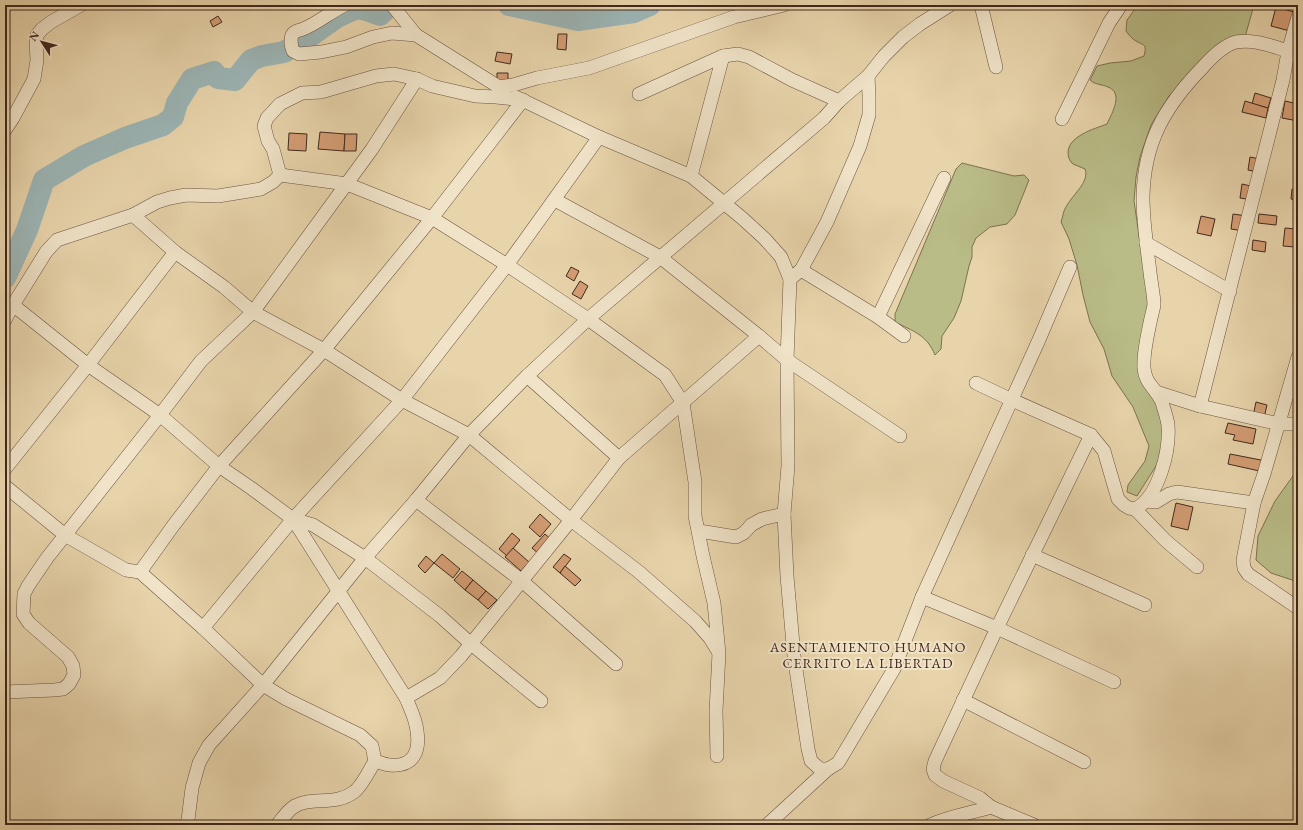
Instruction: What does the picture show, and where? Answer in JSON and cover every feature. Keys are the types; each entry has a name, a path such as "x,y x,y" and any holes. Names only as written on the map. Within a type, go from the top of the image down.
{"street":[{"path":"5,130 9,115 34,78 37,60 37,35 51,22 81,5"},
{"path":"345,5 303,29 296,30 292,36 292,47 299,54 321,52 346,47 392,32 416,35"},
{"path":"392,5 416,35 499,87 522,100 599,137 691,176 765,239 781,257 790,279 787,360 788,466 784,514 787,576 794,656 808,750 811,761 820,769 828,769"},
{"path":"499,87 589,68 734,17 784,5"},
{"path":"186,825 192,788 199,763 209,745 263,685 365,558 416,500 469,435 526,376 588,319 824,118 839,101 868,76 884,56 903,37 950,5"},
{"path":"981,5 996,67"},
{"path":"1062,119 1110,23 1121,5"},
{"path":"1200,406 1283,80 1293,53 1298,17"},
{"path":"1135,509 1146,501 1155,486 1165,457 1168,440 1166,415 1161,400 1145,378 1144,367 1149,325 1154,305 1146,243 1143,198 1146,163 1156,130 1169,106 1188,82 1209,60 1235,42 1252,41 1293,53"},
{"path":"639,94 723,56 738,54 749,57 792,80 839,101"},
{"path":"691,176 723,56"},
{"path":"280,175 273,149 268,141 264,126 267,118 280,104 302,93 327,91 376,76 394,74 417,79 432,86 474,96 522,100"},
{"path":"790,279 801,270 827,222 860,146 869,115 868,76"},
{"path":"5,692 63,689 69,684 74,675 73,666 68,657 29,623 23,614 24,594 28,586 65,535 201,361 253,312 372,149 417,79"},
{"path":"140,572 219,466 324,350 432,218 522,100"},
{"path":"203,628 293,519 402,400 507,265 599,137"},
{"path":"280,175 347,184 432,218 507,265 588,319 665,375 684,403 695,482 695,516 714,603 719,653 716,712 717,756"},
{"path":"5,320 46,252 57,240 133,215 157,202 170,198 186,195 218,196 261,189 273,182 280,175"},
{"path":"878,317 944,178"},
{"path":"554,200 660,257 787,360 900,436"},
{"path":"133,215 175,252 224,287 253,312 324,350 402,400 469,435 572,520 639,572 695,621 710,638 719,653"},
{"path":"1146,243 1230,291"},
{"path":"5,469 88,365 175,252"},
{"path":"766,825 828,769 838,763 894,669 922,597 1012,400 1070,267"},
{"path":"801,270 878,317 904,336"},
{"path":"13,305 88,365 160,415 219,466 293,519 313,525 365,558 440,616 470,643 541,701"},
{"path":"406,698 440,678 461,656 470,643 572,520 619,458 684,403 759,336"},
{"path":"1298,357 1264,474 1254,503 1243,560 1244,568 1248,574 1298,608"},
{"path":"526,376 619,458"},
{"path":"976,383 1091,435 1104,451 1118,499 1129,508 1135,509 1166,541 1197,566"},
{"path":"1156,392 1200,406 1279,424 1298,424"},
{"path":"1034,825 991,807 980,798 943,781 935,776 933,769 935,760 997,628 1091,435"},
{"path":"5,486 65,535 126,570 140,572 203,628 263,685 286,699 360,735 372,746 375,761 356,791 343,798 308,802 292,808 277,825"},
{"path":"1146,501 1156,502 1169,494 1177,492 1254,503"},
{"path":"416,500 522,581 616,664"},
{"path":"699,531 736,537 744,533 751,525 762,519 784,514"},
{"path":"293,519 406,698 414,718 417,730 418,746 413,758 406,763 389,765 375,761"},
{"path":"1032,555 1145,605"},
{"path":"922,597 997,628 1114,682"},
{"path":"963,700 1084,762"},
{"path":"930,825 937,821 991,807"}],"green space":[{"path":"1138,5 1254,5 1245,37 1201,63 1169,96 1151,125 1140,157 1136,177 1134,201 1140,242 1153,288 1145,340 1155,398 1168,447 1137,496 1127,492 1128,485 1145,461 1149,446 1133,407 1112,376 1104,349 1090,322 1077,265 1069,239 1061,222 1065,209 1083,184 1086,174 1085,169 1073,164 1070,161 1068,155 1069,147 1072,142 1083,134 1107,124 1114,109 1116,98 1113,90 1090,80 1097,66 1131,61 1144,56 1145,47 1133,39 1126,31 1127,20"},
{"path":"962,163 1014,176 1024,175 1029,180 1015,215 1007,224 990,227 976,238 972,247 972,257 961,301 954,318 942,336 941,349 935,355 932,348 924,338 895,322 895,314 956,169"},
{"path":"1298,469 1298,582 1271,573 1256,560 1258,536 1275,501"}],"building":[{"path":"1276,7 1294,12 1290,31 1271,26"},
{"path":"218,16 222,22 213,27 210,21"},
{"path":"558,34 567,34 566,50 557,49"},
{"path":"497,52 512,54 510,64 495,61"},
{"path":"497,73 508,73 508,82 497,83"},
{"path":"1255,93 1271,98 1268,108 1252,104"},
{"path":"1245,101 1268,108 1266,118 1242,112"},
{"path":"1285,101 1298,104 1298,121 1282,118"},
{"path":"320,132 345,134 344,151 318,149"},
{"path":"289,133 307,134 306,151 288,150"},
{"path":"345,134 357,134 356,151 344,151"},
{"path":"1250,157 1260,159 1258,172 1248,170"},
{"path":"1242,184 1255,187 1253,200 1240,198"},
{"path":"1292,189 1298,190 1298,200 1291,199"},
{"path":"1233,214 1247,216 1244,231 1231,229"},
{"path":"1259,214 1277,216 1276,225 1258,223"},
{"path":"1201,216 1215,219 1211,236 1197,233"},
{"path":"1285,228 1297,229 1295,247 1283,246"},
{"path":"1253,240 1266,242 1265,252 1252,250"},
{"path":"571,267 579,271 574,281 566,276"},
{"path":"580,281 588,286 581,299 572,294"},
{"path":"1256,402 1267,405 1264,418 1253,416"},
{"path":"1228,423 1256,429 1253,444 1233,440 1235,435 1225,433"},
{"path":"1230,454 1266,461 1264,472 1228,464"},
{"path":"1176,503 1193,507 1188,530 1171,526"},
{"path":"540,514 551,524 540,537 529,527"},
{"path":"512,533 520,540 507,556 499,549"},
{"path":"545,534 553,541 540,555 532,548"},
{"path":"513,548 529,562 521,571 505,557"},
{"path":"442,554 460,569 453,578 434,563"},
{"path":"564,554 571,559 560,573 553,567"},
{"path":"426,556 434,563 425,573 418,566"},
{"path":"565,566 581,580 575,586 560,573"},
{"path":"462,571 473,580 465,590 454,580"},
{"path":"473,580 486,591 478,600 465,590"},
{"path":"486,591 497,600 488,609 478,600"}],"waterway":[{"path":"5,278 27,230 44,180 84,156 125,138 163,125 173,117 177,103 192,79 214,72 218,78 235,80 251,60 262,56 284,52 306,39 337,17 357,8 380,15 390,5"},
{"path":"509,5 578,20 634,12 650,5"}],"district":[{"name":"ASENTAMIENTO HUMANO CERRITO LA LIBERTAD","path":"868,656"}]}
